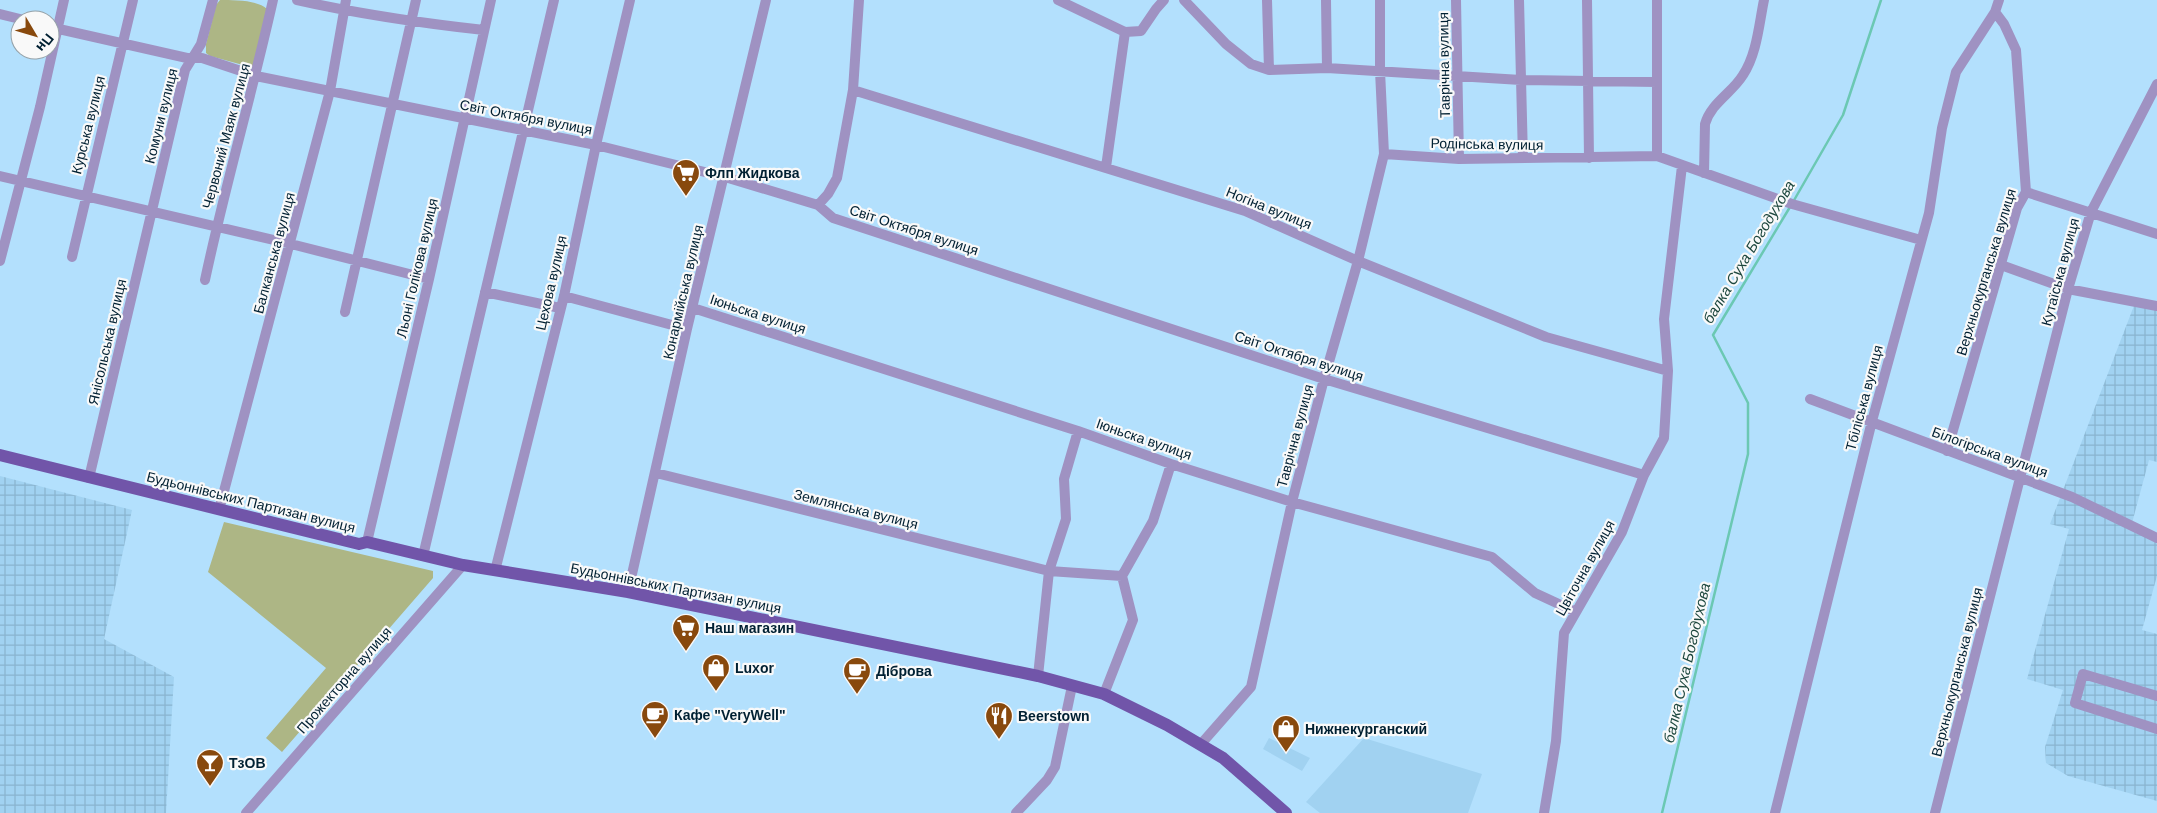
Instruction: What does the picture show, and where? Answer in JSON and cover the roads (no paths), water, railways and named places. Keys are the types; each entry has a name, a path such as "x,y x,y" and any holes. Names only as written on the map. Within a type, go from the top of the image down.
{"main road":[{"name":"Будьоннівських Партизан вулиця","path":"0,455 359,544 367,542 495,572 628,592 1038,676 1104,694 1201,744 1246,776 1286,813"}],"street":[{"name":"Курська вулиця","path":"72,257 133,0"},
{"name":"Комуни вулиця","path":"151,213 185,70 200,44 213,0"},
{"name":"Червоний Маяк вулиця","path":"205,280 234,151 256,76 273,0"},
{"path":"296,0 344,11 412,22 484,30"},
{"name":"Балканська вулиця","path":"219,510 330,91 346,0"},
{"path":"345,312 416,0"},
{"name":"Льоні Голікова вулиця","path":"367,542 466,120 491,0"},
{"path":"423,556 554,0"},
{"name":"Цехова вулиця","path":"495,572 564,296 596,145 630,0"},
{"name":"Конармійська вулиця","path":"628,592 687,328 725,177 766,0"},
{"path":"818,205 828,194 837,178 853,90 859,0"},
{"path":"1058,0 1125,32 1141,31 1164,0"},
{"path":"1184,0 1226,44 1251,64 1269,70 1327,68 1521,80 1657,82"},
{"path":"1267,0 1269,70"},
{"path":"1326,0 1327,68"},
{"name":"Таврічна вулиця","path":"1201,744 1251,687 1292,502 1324,379 1358,262 1384,154 1380,71 1380,0"},
{"name":"Таврічна вулиця","path":"1456,0 1459,159"},
{"path":"1520,0 1523,158"},
{"path":"1587,0 1589,158"},
{"path":"1657,0 1657,156"},
{"path":"1704,173 1705,124 1708,117 1738,83 1747,69 1764,0"},
{"name":"Тбіліська вулиця","path":"1776,813 1872,421 1929,213 1942,128 1956,72 1995,12 1999,0"},
{"name":"Верхньокурганська вулиця","path":"1947,451 2017,208 2026,192 2016,50 2004,24 1995,12"},
{"name":"Світ Октября вулиця","path":"60,29 192,59 202,58 256,76 596,145 725,177 818,205 833,218 1324,379 1644,475"},
{"path":"1106,167 1125,32"},
{"path":"0,261 20,182 47,60"},
{"name":"Кутаїська вулиця","path":"2021,479 2068,289 2091,212 2157,84"},
{"name":"Ногіна вулиця","path":"853,90 1245,211 1358,262 1546,337 1668,372"},
{"name":"Родінська вулиця","path":"1384,154 1459,159 1657,156 1792,204 1921,240"},
{"name":"Цвiточна вулиця","path":"1544,813 1556,741 1564,633 1622,532 1644,475 1664,438 1668,372 1664,319 1682,166"},
{"path":"0,176 151,213 290,244 429,279"},
{"path":"2026,192 2157,234"},
{"name":"Янісольська вулиця","path":"89,478 151,213"},
{"path":"2001,265 2068,289 2157,306"},
{"path":"485,292 560,308"},
{"path":"564,296 687,328"},
{"name":"Iюньска вулиця","path":"693,308 1078,431 1171,464 1292,502 1492,557 1535,594 1576,612"},
{"name":"Білогірська вулиця","path":"1810,399 2072,497 2157,538"},
{"path":"1038,676 1049,571 1066,519 1064,479 1078,431"},
{"path":"1104,694 1133,620 1122,576 1153,521 1171,464"},
{"name":"Землянська вулиця","path":"656,473 1049,571 1122,576"},
{"name":"Верхньокурганська вулиця","path":"1935,813 2021,479"},
{"name":"Прожекторна вулиця","path":"246,813 463,565"},
{"path":"2157,696 2083,674 2074,703 2157,729"},
{"path":"1016,813 1047,780 1055,768 1072,686"}],"waterway":[{"name":"балка Суха Богодухова","path":"1793,202 1843,115 1881,0"},
{"name":"балка Суха Богодухова","path":"1662,813 1748,454 1748,403 1713,335 1790,207"}],"place":[{"name":"Флп Жидкова","path":"686,197"},
{"name":"Наш магазин","path":"686,652"},
{"name":"Luxor","path":"716,692"},
{"name":"Діброва","path":"857,695"},
{"name":"Кафе \"VeryWell\"","path":"655,739"},
{"name":"Beerstown","path":"999,740"},
{"name":"Нижнекурганский","path":"1286,753"},
{"name":"ТзОВ","path":"210,787"}]}
